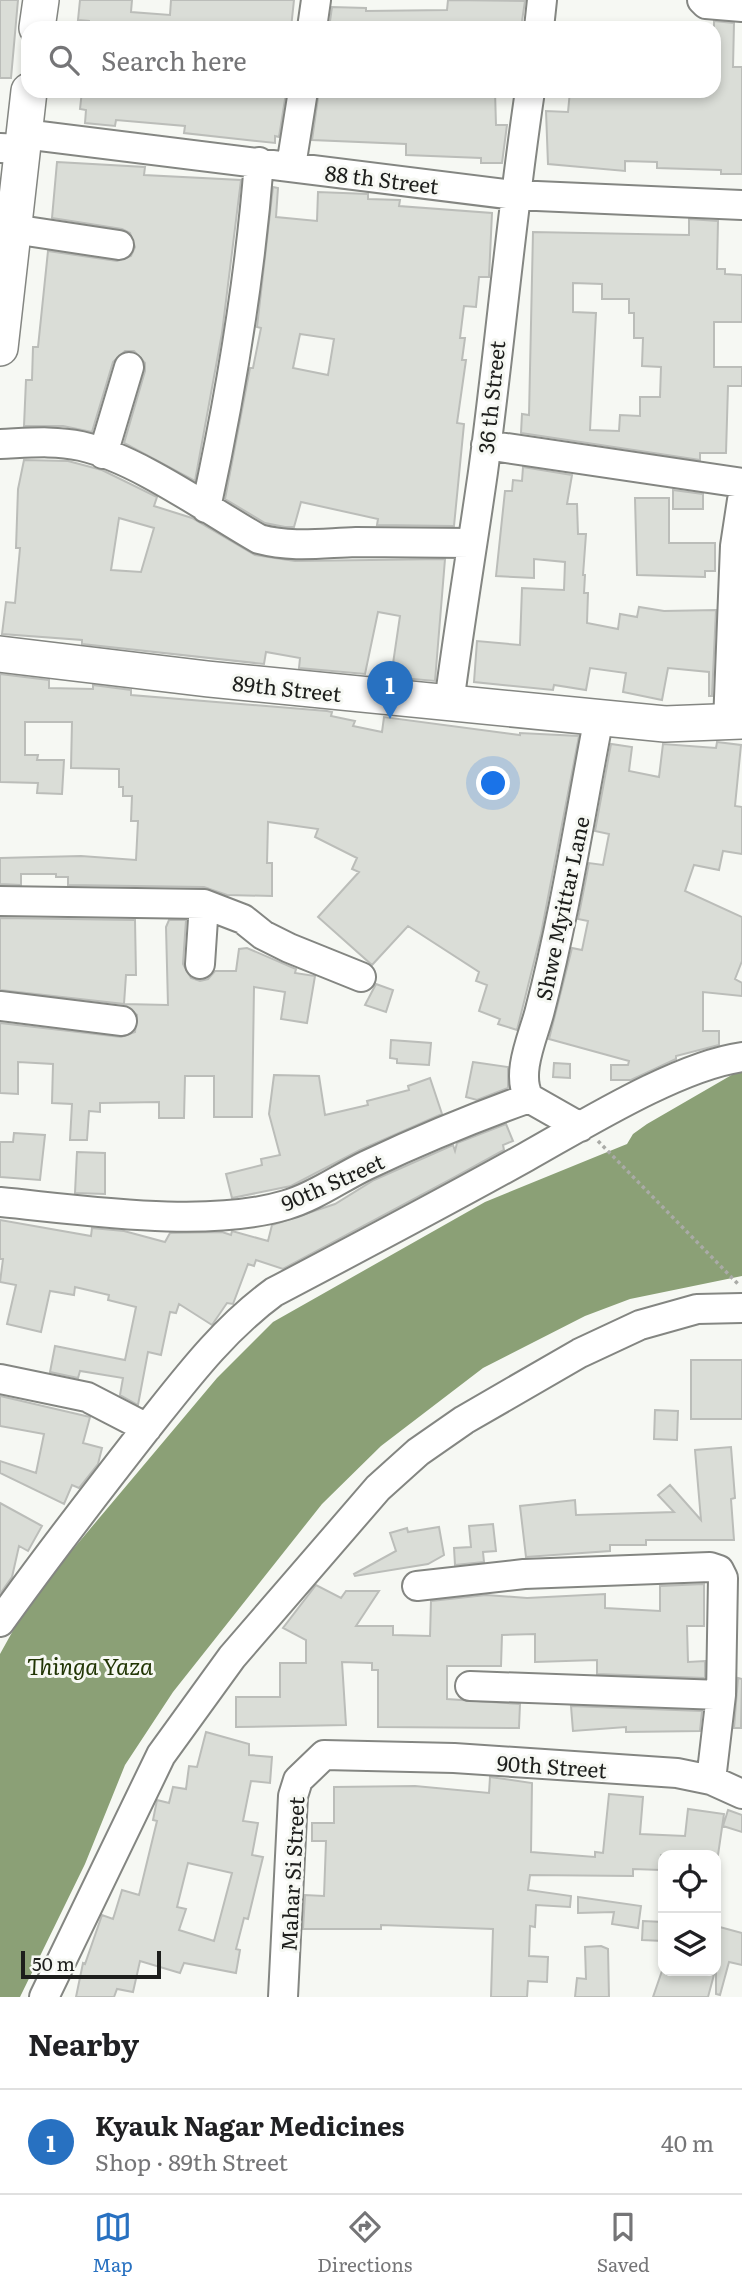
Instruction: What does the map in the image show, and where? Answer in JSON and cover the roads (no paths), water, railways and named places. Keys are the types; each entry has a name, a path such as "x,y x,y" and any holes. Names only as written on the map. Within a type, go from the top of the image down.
{"main road":[{"path":"38,21 41,0"},
{"path":"0,348 13,229 15,144 28,98"},
{"name":"89th Street","path":"0,654 599,718 665,724 735,722"}],"street":[{"path":"313,21 316,0"},
{"path":"540,21 542,0"},
{"path":"702,0 706,4 742,7"},
{"path":"291,166 302,98"},
{"name":"36 th Street","path":"449,704 486,445 514,195 529,98"},
{"name":"88 th Street","path":"15,144 259,162 514,195 742,205"},
{"path":"206,508 240,331 252,246 259,162"},
{"path":"13,229 119,245"},
{"path":"103,454 129,368"},
{"path":"0,444 53,442 84,447 103,454 206,508 259,539 276,544 313,546 353,542 470,543"},
{"path":"486,445 742,483"},
{"path":"735,722 735,546 742,500"},
{"name":"Shwe Myittar Lane","path":"529,1098 524,1090 524,1070 546,988 599,718"},
{"path":"0,901 204,904 243,919 263,935 289,948 361,977"},
{"path":"200,964 204,904"},
{"path":"0,1006 122,1021"},
{"path":"0,1622 80,1512 223,1336 274,1293 580,1127 695,1070 718,1061 742,1057"},
{"path":"529,1098 580,1127"},
{"name":"90th Street","path":"0,1202 98,1212 205,1216 249,1213 303,1199 427,1137 529,1098"},
{"path":"44,1997 161,1755 232,1657 378,1488 418,1452 464,1420 580,1353 640,1325 697,1309 742,1308"},
{"path":"0,1379 87,1397 148,1427"},
{"path":"417,1586 524,1574 710,1567 719,1570 723,1578 721,1695 711,1780"},
{"path":"470,1686 721,1695"},
{"name":"90th Street","path":"358,1753 649,1771 711,1780 742,1794"},
{"name":"Mahar Si Street","path":"283,1997 293,1796 299,1780 324,1755 358,1753"}],"water":[{"name":"Thinga Yaza","path":"742,1069 742,1276 630,1299 585,1316 483,1368 381,1446 322,1504 173,1692 125,1765 85,1864 20,1997 0,1997 0,1654 15,1627 53,1573 217,1378 273,1322 485,1202 627,1144 633,1134 647,1124"}],"place":[{"name":"Kyauk Nagar Medicines","path":"390,719"}]}
